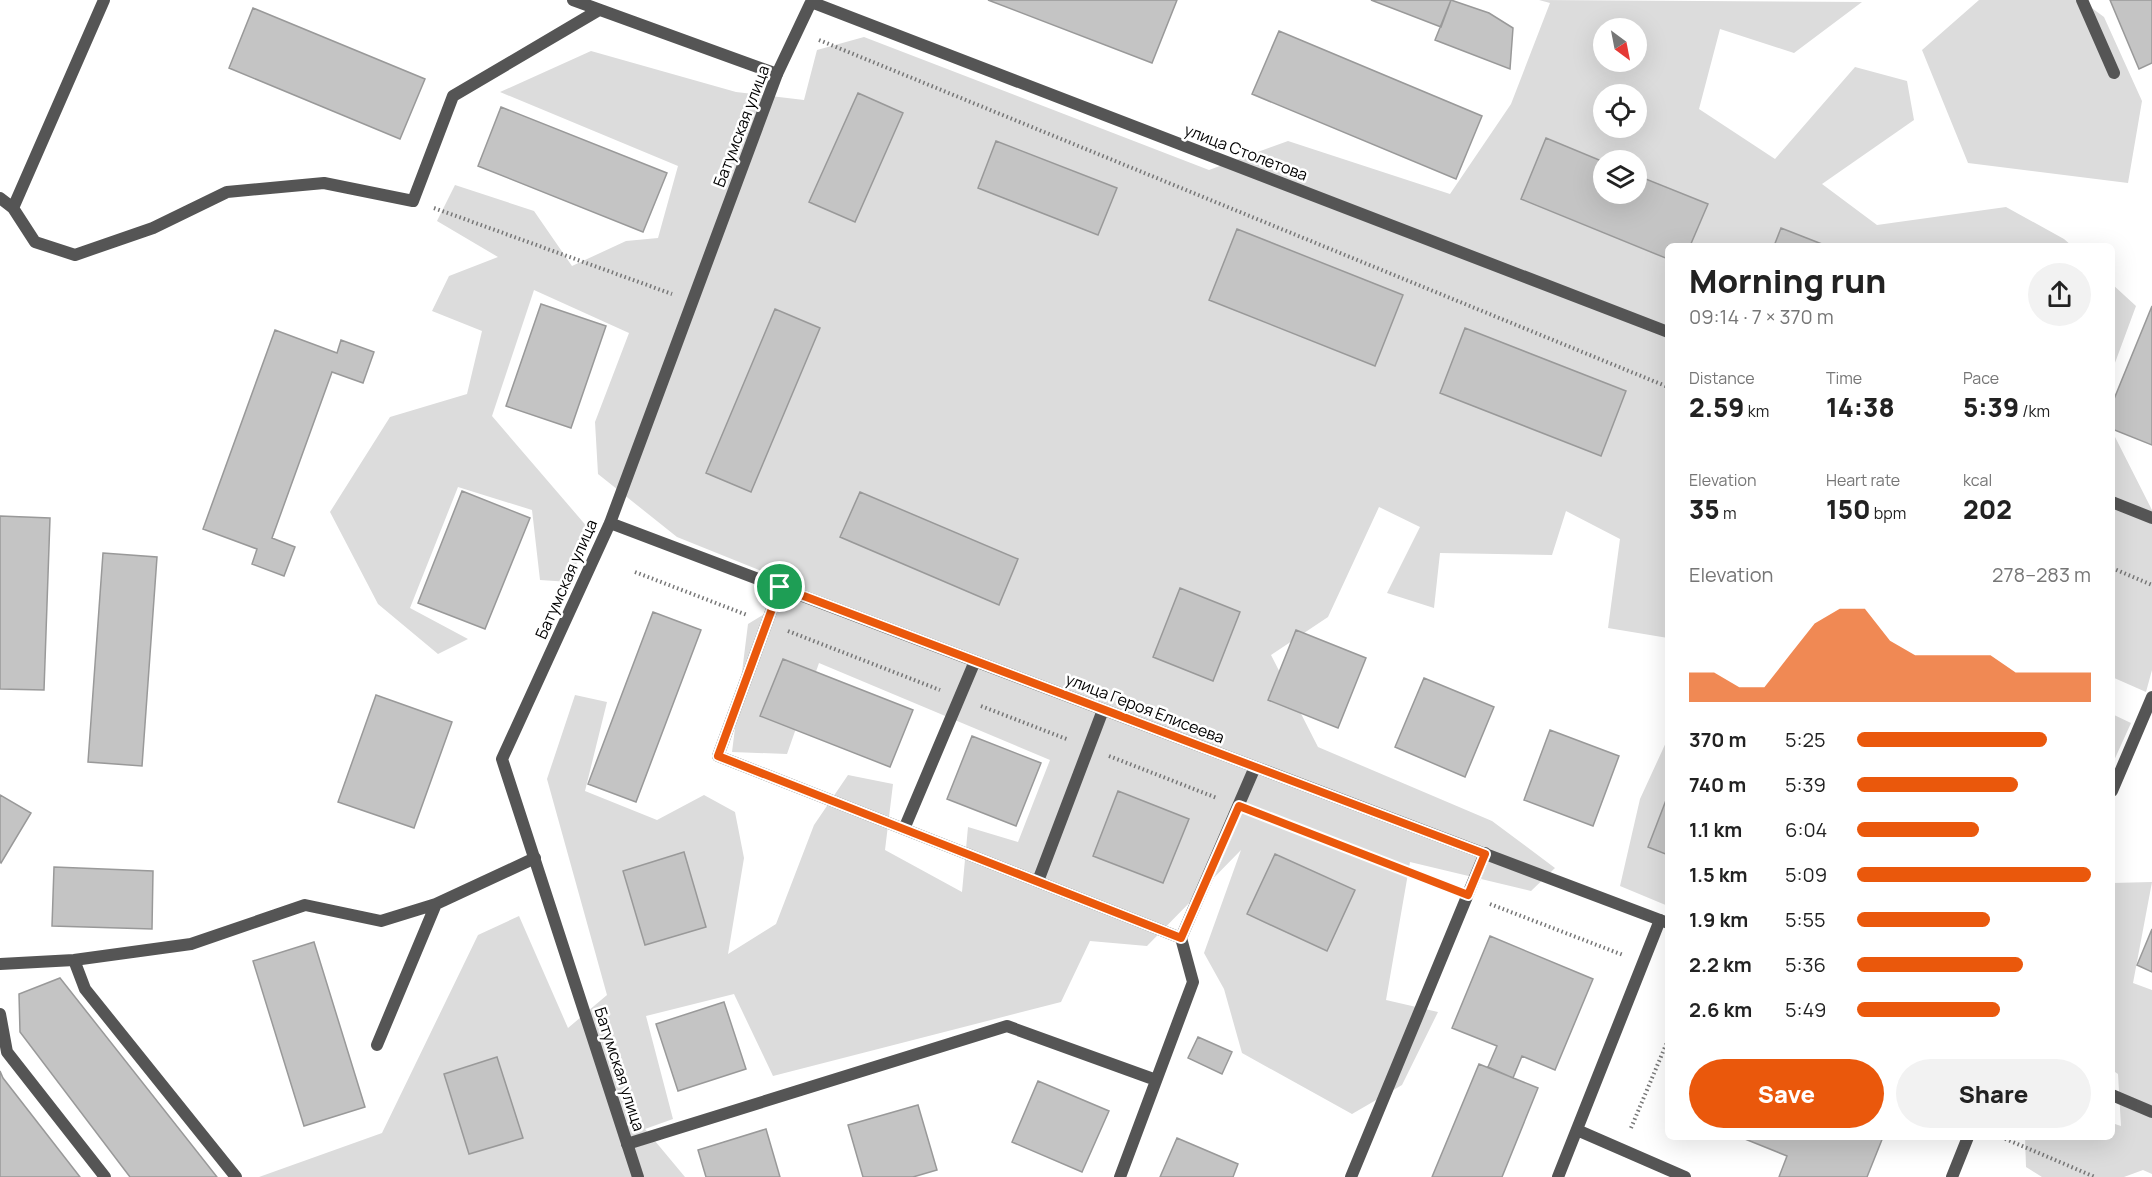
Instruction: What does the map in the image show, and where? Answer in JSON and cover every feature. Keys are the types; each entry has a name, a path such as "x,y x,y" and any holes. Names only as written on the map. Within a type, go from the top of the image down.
{"street":[{"path":"13,208 104,0"},
{"path":"573,0 777,74"},
{"path":"2082,0 2114,74"},
{"name":"Батумская улица","path":"638,1177 502,759 610,523 777,74 812,1"},
{"name":"улица Столетова","path":"812,1 1665,331"},
{"path":"0,198 13,208 35,242 75,255 153,228 227,192 324,183 413,201 453,96 598,10"},
{"path":"0,209 13,208"},
{"path":"2115,503 2152,518"},
{"name":"улица Героя Елисеева","path":"610,523 1664,921"},
{"path":"780,587 718,756 1181,938"},
{"path":"904,829 975,661"},
{"path":"2115,784 2152,697"},
{"path":"1038,881 1103,710"},
{"path":"1120,1177 1193,982 1181,938 1255,767"},
{"path":"1351,1177 1485,854"},
{"path":"0,964 74,960 191,944 305,904 381,921 436,904 535,858"},
{"path":"377,1045 436,904"},
{"path":"1558,1177 1643,963 1664,921"},
{"path":"74,960 85,989 236,1177"},
{"path":"0,1014 7,1052 105,1177"},
{"path":"627,1144 1007,1026 1156,1080"},
{"path":"2115,1096 2152,1112"},
{"path":"1577,1130 1685,1177"},
{"path":"1952,1177 1967,1140"}],"path":[{"path":"798,31 1665,386"},
{"path":"413,201 693,302"},
{"path":"2115,569 2152,585"},
{"path":"635,572 1643,963"},
{"path":"1622,1150 1665,1047"},
{"path":"2008,1140 2095,1177"}],"shaded area":[{"path":"1539,0 1862,2 1794,53 1720,29 1699,109 1775,159 1855,67 1907,81 1914,120 1822,184 1877,225 2006,207 2069,243 1665,243 1665,638 1608,628 1620,539 1566,511 1552,555 1440,553 1434,608 1387,593 1420,527 1379,507 1328,617 1271,655 1318,747 1492,821 1555,868 1531,891 1410,862 1386,1000 1438,1012 1402,1085 1352,1114 1242,1053 1224,989 1204,953 1241,850 1147,946 1090,941 1061,1002 773,1076 734,994 646,1016 673,1119 645,1129 685,1177 259,1177 382,1133 478,935 519,916 568,1028 607,995 547,779 575,695 607,702 585,791 657,820 704,795 735,812 744,858 728,954 776,924 814,825 848,775 893,784 885,850 962,892 968,827 1018,842 1050,760 819,663 787,754 732,752 748,624 806,589 677,537 598,474 595,422 629,333 534,290 492,416 589,529 570,582 540,580 532,510 458,487 410,608 468,639 438,654 378,604 330,512 390,417 467,394 482,331 432,311 449,276 498,257 437,221 455,185 534,211 572,266 626,241 658,238 678,166 500,92 591,51 736,92 804,100 817,50 864,37 1209,170 1288,141 1450,194 1511,104 1550,3"},
{"path":"1979,0 2081,0 2104,17 2142,101 2128,183 1968,163 1922,50"},
{"path":"2115,287 2136,306 2115,363"},
{"path":"2115,437 2152,510 2152,670 2146,692 2115,678"},
{"path":"2115,715 2131,723 2115,758"},
{"path":"1665,745 1665,905 1620,886 1640,799"},
{"path":"2152,882 2133,983 2152,990 2152,1174 2143,1170 2124,1177 2042,1177 2026,1167 2025,1140 2115,1140 2115,1124 2121,1126 2118,1074 2115,1072 2115,883"}],"building":[{"path":"988,0 1177,0 1152,63"},
{"path":"1371,0 1451,0 1441,27"},
{"path":"1451,0 1489,13 1513,28 1510,69 1435,40"},
{"path":"2110,0 2152,0 2152,63 2139,69"},
{"path":"253,8 425,79 400,139 229,68"},
{"path":"1279,31 1482,116 1456,179 1252,94"},
{"path":"858,93 903,113 855,222 809,202"},
{"path":"501,107 667,173 643,232 478,166"},
{"path":"1546,138 1593,157 1593,204 1647,204 1647,179 1708,204 1691,243 1665,243 1665,258 1521,199"},
{"path":"996,141 1117,188 1098,235 978,188"},
{"path":"1781,228 1819,243 1775,243"},
{"path":"1237,229 1403,295 1375,366 1209,300"},
{"path":"541,304 606,326 571,428 506,406"},
{"path":"2152,306 2152,445 2115,430 2115,397"},
{"path":"775,309 820,328 751,492 706,473"},
{"path":"1465,328 1626,391 1601,456 1440,393"},
{"path":"275,330 337,353 341,340 374,352 363,383 332,372 272,538 295,547 284,576 252,564 257,549 203,529"},
{"path":"462,491 530,518 485,629 418,603"},
{"path":"860,492 1018,559 999,605 840,537"},
{"path":"0,516 50,518 44,690 0,689"},
{"path":"103,553 157,557 142,766 88,762"},
{"path":"1180,588 1240,612 1213,681 1153,657"},
{"path":"653,612 701,630 636,802 588,784"},
{"path":"1296,630 1366,658 1338,728 1268,700"},
{"path":"783,659 913,710 890,767 760,716"},
{"path":"1424,678 1494,707 1465,777 1395,747"},
{"path":"376,695 452,722 414,828 338,802"},
{"path":"1550,730 1619,756 1593,826 1524,800"},
{"path":"972,736 1041,763 1016,826 947,799"},
{"path":"1118,791 1189,819 1163,883 1093,856"},
{"path":"0,795 31,813 1,863 0,862"},
{"path":"1665,803 1665,854 1648,847"},
{"path":"684,852 706,927 645,945 623,871"},
{"path":"1275,854 1355,890 1327,951 1247,914"},
{"path":"54,867 153,871 152,929 52,926"},
{"path":"2152,929 2152,972 2137,965"},
{"path":"1490,936 1593,979 1555,1070 1522,1056 1513,1078 1488,1067 1497,1046 1452,1028"},
{"path":"314,942 365,1107 304,1126 253,961"},
{"path":"60,978 217,1177 130,1177 20,1032 19,994"},
{"path":"724,1002 746,1069 678,1091 656,1024"},
{"path":"1198,1037 1232,1052 1222,1074 1188,1058"},
{"path":"497,1057 523,1138 469,1154 444,1074"},
{"path":"1479,1064 1538,1088 1502,1177 1432,1177"},
{"path":"0,1071 3,1078 80,1177 0,1177"},
{"path":"1038,1081 1109,1111 1082,1172 1012,1142"},
{"path":"918,1105 937,1170 913,1177 863,1177 848,1125"},
{"path":"766,1129 780,1177 706,1177 698,1150"},
{"path":"1177,1138 1238,1164 1233,1177 1160,1177"},
{"path":"1747,1140 1882,1140 1867,1177 1779,1177 1787,1156"}],"route":[{"path":"780,587 1485,854 1468,895 1239,806 1181,938 718,756 780,587"}]}
